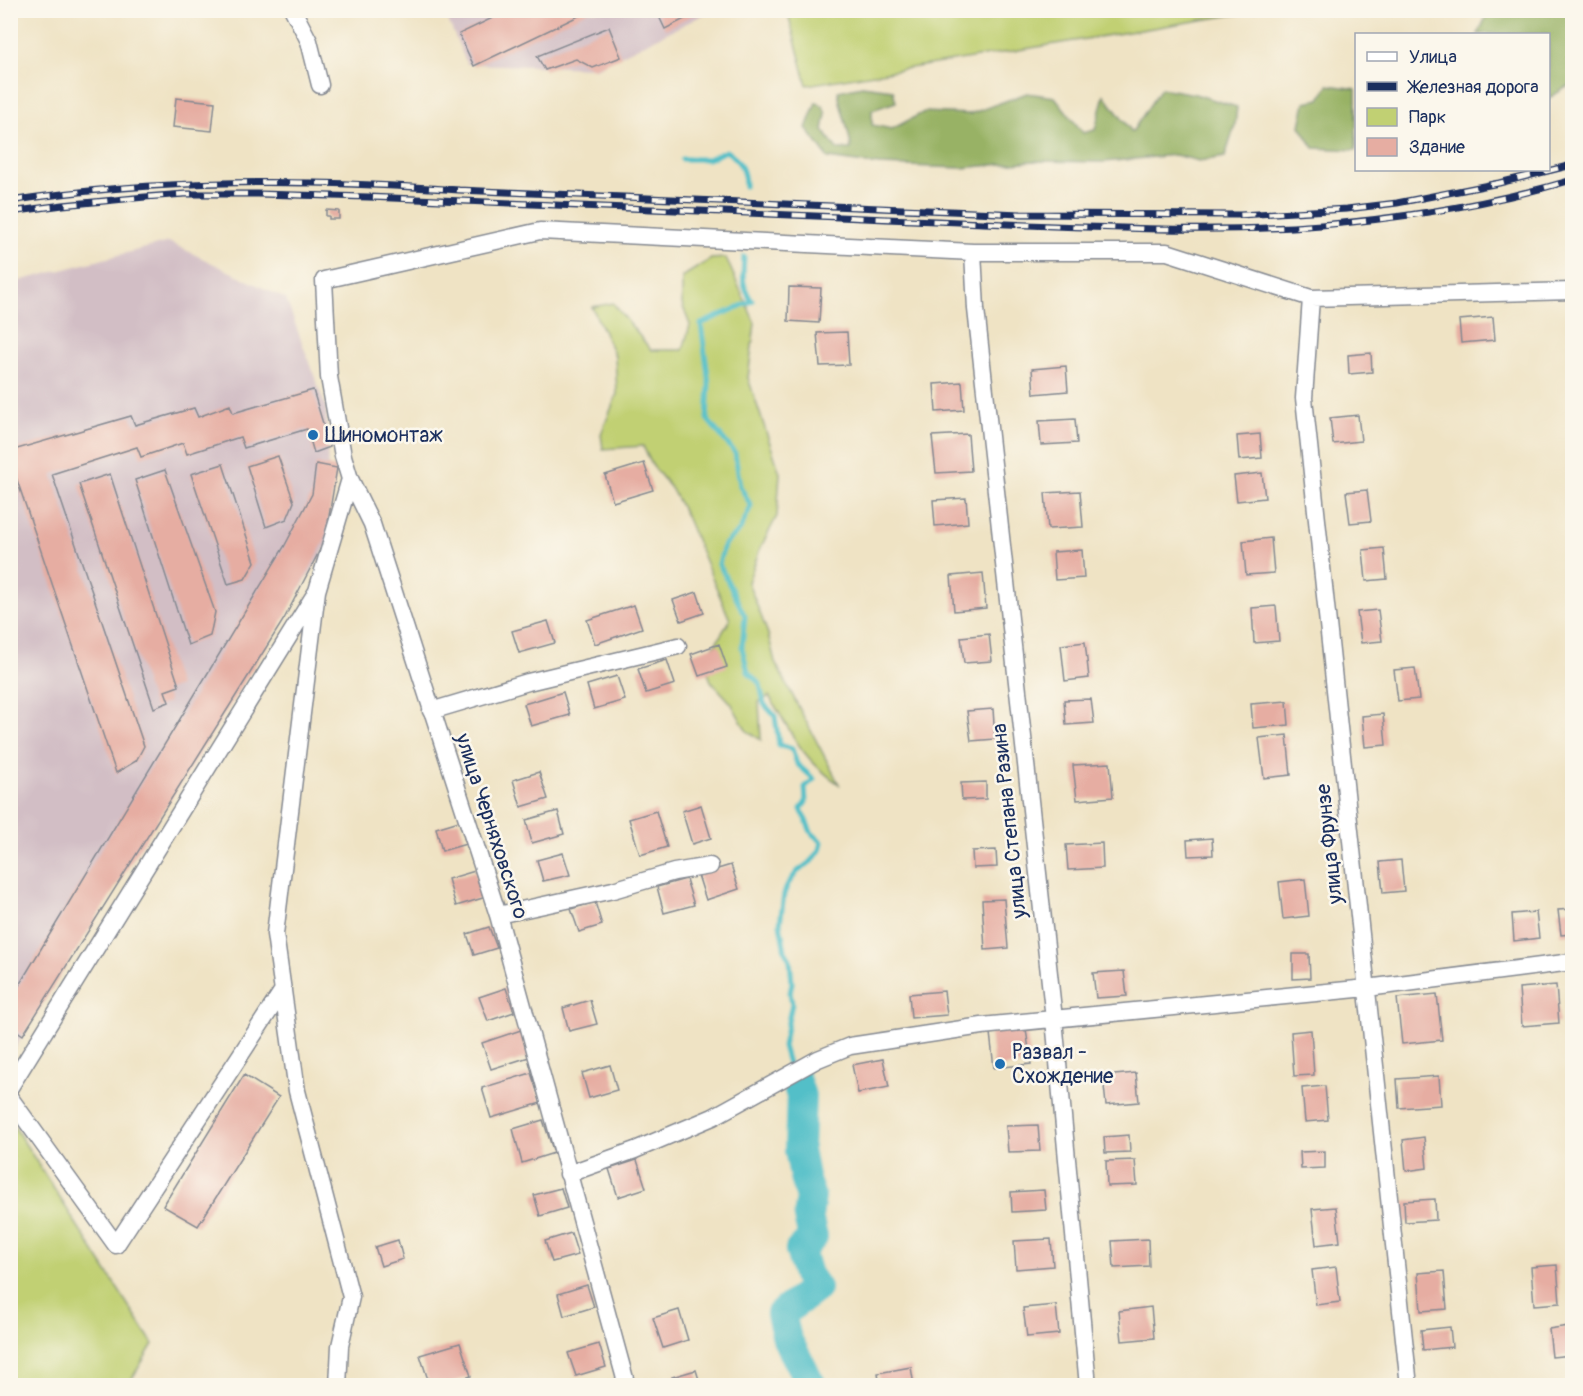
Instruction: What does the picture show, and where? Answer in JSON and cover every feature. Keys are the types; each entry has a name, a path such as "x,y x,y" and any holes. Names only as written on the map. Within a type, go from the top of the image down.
{"street":[{"path":"293,10 309,41 320,85"},
{"name":"улица Черняховского","path":"627,1386 498,915 372,524 350,478 343,456 329,377 324,280 540,231 972,252"},
{"path":"972,252 1167,252 1311,298 1572,291"},
{"name":"улица Степана Разина","path":"972,252 977,321 1054,1019 1088,1386"},
{"name":"улица Фрунзе","path":"1311,298 1304,398 1409,1386"},
{"path":"338,1386 340,1346 351,1297 297,1091 275,934 317,591 350,478"},
{"path":"10,1087 317,591"},
{"path":"431,711 528,682 678,646"},
{"path":"498,915 613,890 674,872 710,866"},
{"path":"568,1174 635,1150 713,1117 818,1059 849,1046 982,1026 1367,988 1572,962"},
{"path":"10,1098 116,1245 283,990"}],"shaded area":[{"path":"444,11 711,11 596,68 467,64"},
{"path":"169,242 286,299 326,408 330,541 11,1055 11,283"}],"green space":[{"path":"787,10 1256,10 1256,11 807,85"},
{"path":"1489,11 1572,11 1572,84 1550,97 1550,33 1478,33"},
{"path":"1328,85 1355,89 1355,150 1314,148 1300,126 1305,102 1320,99"},
{"path":"862,86 893,90 896,102 872,110 872,125 892,129 924,112 970,114 1027,93 1055,97 1083,133 1095,130 1104,95 1132,132 1161,88 1195,94 1237,107 1235,125 1225,157 1199,161 1175,155 1104,162 1033,161 962,168 879,165 828,158 806,128 816,102 823,106 826,114 823,130 837,149 851,149 838,91"},
{"path":"726,258 755,323 748,378 780,473 777,516 760,549 748,582 768,634 775,662 839,784 826,775 806,755 769,696 759,702 761,740 746,730 731,703 711,681 703,659 730,620 686,516 671,488 652,465 643,446 603,449 601,434 617,394 615,356 592,307 613,303 651,350 683,350 690,325 682,304 682,277 711,259"},
{"path":"10,1120 153,1344 128,1385 11,1385"}],"building":[{"path":"509,10 591,10 474,66 459,34"},
{"path":"656,10 702,10 665,29"},
{"path":"609,27 621,57 593,68 576,59 545,70 537,56"},
{"path":"176,98 215,102 212,131 173,127"},
{"path":"326,210 339,211 339,219 329,219 329,216 326,216"},
{"path":"789,287 821,288 819,323 788,321"},
{"path":"1493,317 1495,340 1461,343 1459,320"},
{"path":"847,332 849,365 820,366 817,333"},
{"path":"1371,353 1372,372 1349,374 1348,355"},
{"path":"1066,366 1068,391 1034,394 1032,369"},
{"path":"962,382 964,410 936,412 934,384"},
{"path":"313,390 330,447 314,453 307,429 244,448 240,437 187,454 183,443 141,457 137,447 52,474 144,746 136,761 116,773 16,477 10,478 10,451 131,416 135,425 194,408 198,417 230,405 233,413"},
{"path":"1358,415 1361,441 1333,444 1330,418"},
{"path":"1075,419 1077,443 1041,445 1039,421"},
{"path":"968,434 971,471 936,473 932,436"},
{"path":"1260,434 1262,458 1239,460 1237,436"},
{"path":"278,456 294,502 287,519 266,527 247,466"},
{"path":"644,463 653,490 613,502 605,475"},
{"path":"223,464 255,562 245,579 228,584 191,474"},
{"path":"316,464 337,468 325,540 284,619 23,1035 10,1026 10,1000 284,547 312,494"},
{"path":"165,470 215,612 210,636 188,645 135,480"},
{"path":"1262,473 1265,498 1237,501 1234,476"},
{"path":"110,474 179,686 165,691 169,702 154,708 79,484"},
{"path":"1367,490 1371,521 1350,523 1346,492"},
{"path":"1080,491 1083,527 1048,529 1045,493"},
{"path":"966,498 968,523 935,526 933,500"},
{"path":"1271,538 1274,573 1246,575 1243,541"},
{"path":"1384,548 1387,579 1366,581 1363,550"},
{"path":"1082,550 1084,578 1055,580 1053,552"},
{"path":"983,573 986,608 954,611 951,576"},
{"path":"697,592 704,613 681,621 673,600"},
{"path":"634,605 642,628 595,644 587,620"},
{"path":"1276,606 1279,641 1254,643 1252,608"},
{"path":"1378,610 1382,641 1361,643 1357,612"},
{"path":"548,621 555,643 519,653 512,631"},
{"path":"989,634 992,661 964,663 961,637"},
{"path":"1085,642 1089,678 1065,681 1061,645"},
{"path":"719,644 727,667 699,676 691,654"},
{"path":"667,660 675,684 646,693 638,669"},
{"path":"1415,668 1419,699 1398,701 1394,670"},
{"path":"617,676 625,700 594,709 587,685"},
{"path":"563,692 570,715 531,726 524,704"},
{"path":"1091,699 1094,723 1066,725 1064,700"},
{"path":"1287,701 1289,725 1253,728 1251,704"},
{"path":"993,709 995,739 971,741 967,711"},
{"path":"1383,714 1386,745 1365,747 1362,716"},
{"path":"1287,735 1291,775 1264,778 1259,738"},
{"path":"1110,763 1113,797 1077,800 1073,765"},
{"path":"539,772 548,799 521,807 513,780"},
{"path":"986,782 986,799 962,800 961,783"},
{"path":"701,805 711,838 692,844 682,811"},
{"path":"558,811 564,834 532,843 526,820"},
{"path":"656,811 667,847 640,855 629,819"},
{"path":"459,821 466,844 442,851 436,828"},
{"path":"1212,838 1213,855 1188,856 1187,840"},
{"path":"1102,843 1103,868 1068,870 1066,845"},
{"path":"996,850 997,867 973,868 972,851"},
{"path":"563,853 570,875 543,881 537,860"},
{"path":"1401,860 1404,891 1383,893 1380,862"},
{"path":"731,865 739,889 706,900 698,875"},
{"path":"475,871 483,898 456,906 448,879"},
{"path":"686,879 694,905 664,913 657,887"},
{"path":"1305,879 1309,916 1283,919 1279,882"},
{"path":"1004,899 1008,948 985,950 982,900"},
{"path":"595,902 602,925 579,932 571,909"},
{"path":"1572,909 1572,934 1561,935 1558,910"},
{"path":"1536,912 1539,938 1514,941 1512,914"},
{"path":"489,927 497,948 474,955 467,934"},
{"path":"1293,954 1309,954 1310,978 1293,979"},
{"path":"1124,971 1127,996 1096,998 1093,973"},
{"path":"1556,985 1559,1023 1522,1026 1519,988"},
{"path":"506,988 514,1012 488,1021 479,997"},
{"path":"944,991 947,1015 911,1018 909,994"},
{"path":"1437,994 1442,1040 1402,1044 1397,998"},
{"path":"590,1000 597,1024 569,1031 563,1008"},
{"path":"1026,1029 1031,1064 994,1068 990,1033"},
{"path":"521,1030 529,1057 491,1069 482,1043"},
{"path":"1311,1030 1314,1075 1294,1076 1291,1032"},
{"path":"883,1059 889,1087 858,1093 852,1065"},
{"path":"610,1065 617,1090 589,1098 582,1073"},
{"path":"531,1073 541,1103 491,1118 482,1088"},
{"path":"1136,1073 1139,1102 1106,1105 1103,1076"},
{"path":"244,1075 279,1097 198,1226 163,1206"},
{"path":"1439,1076 1441,1105 1399,1108 1397,1079"},
{"path":"1325,1086 1328,1120 1305,1122 1302,1088"},
{"path":"543,1120 554,1153 522,1163 513,1129"},
{"path":"1038,1125 1040,1151 1008,1152 1006,1126"},
{"path":"1129,1135 1130,1152 1105,1153 1104,1137"},
{"path":"1424,1137 1427,1168 1406,1171 1403,1140"},
{"path":"1325,1151 1325,1168 1301,1169 1300,1152"},
{"path":"637,1160 646,1188 618,1197 609,1169"},
{"path":"1135,1160 1137,1185 1107,1186 1106,1161"},
{"path":"561,1188 567,1208 540,1216 534,1195"},
{"path":"1044,1190 1046,1210 1012,1212 1011,1192"},
{"path":"1435,1199 1436,1220 1405,1222 1404,1201"},
{"path":"1336,1207 1340,1242 1316,1245 1312,1209"},
{"path":"571,1233 578,1255 552,1262 545,1241"},
{"path":"1051,1239 1053,1266 1016,1269 1014,1241"},
{"path":"1148,1239 1149,1266 1114,1268 1112,1241"},
{"path":"398,1240 403,1259 381,1266 375,1247"},
{"path":"1557,1265 1560,1303 1534,1305 1531,1267"},
{"path":"1336,1267 1340,1302 1316,1305 1312,1270"},
{"path":"1444,1271 1447,1309 1421,1311 1418,1273"},
{"path":"587,1285 594,1307 564,1316 558,1294"},
{"path":"1056,1305 1059,1334 1027,1337 1023,1308"},
{"path":"1151,1307 1154,1338 1122,1341 1119,1311"},
{"path":"679,1310 688,1340 663,1348 653,1318"},
{"path":"1568,1326 1572,1355 1552,1357 1549,1329"},
{"path":"1450,1327 1452,1347 1423,1350 1421,1330"},
{"path":"460,1343 471,1376 442,1386 430,1386 420,1355"},
{"path":"599,1344 606,1367 576,1376 568,1353"},
{"path":"911,1367 914,1386 880,1386 878,1373"},
{"path":"696,1370 701,1386 675,1386 672,1377"}],"waterway":[{"path":"682,159 708,159 726,151 741,166 745,186"},
{"path":"744,257 744,285 752,301 701,324 709,383 707,419 735,453 740,486 751,506 740,530 724,545 719,564 745,616 742,648 748,672 760,684 764,704 775,716 779,745 792,749 797,764 814,779 805,787 806,802 801,809 811,832 822,842 813,860 797,872 784,894 780,924 785,951 790,960 792,983 790,993 792,1003 783,1046 789,1067"},
{"path":"796,1081 801,1096 799,1150 805,1181 811,1197 808,1217 813,1237 800,1250 807,1275 816,1288 781,1314 787,1339 812,1386"}],"railway":[{"path":"1550,170 1572,165"},
{"path":"10,201 122,188 290,183 1021,214 1240,215 1347,209 1397,203 1548,171"},
{"path":"10,212 185,194 258,194 1053,226 1255,229 1321,225 1416,214 1479,203 1572,180"}],"place":[{"name":"Шиномонтаж","path":"313,435"},
{"name":"Развал - Схождение","path":"1000,1064"}]}
